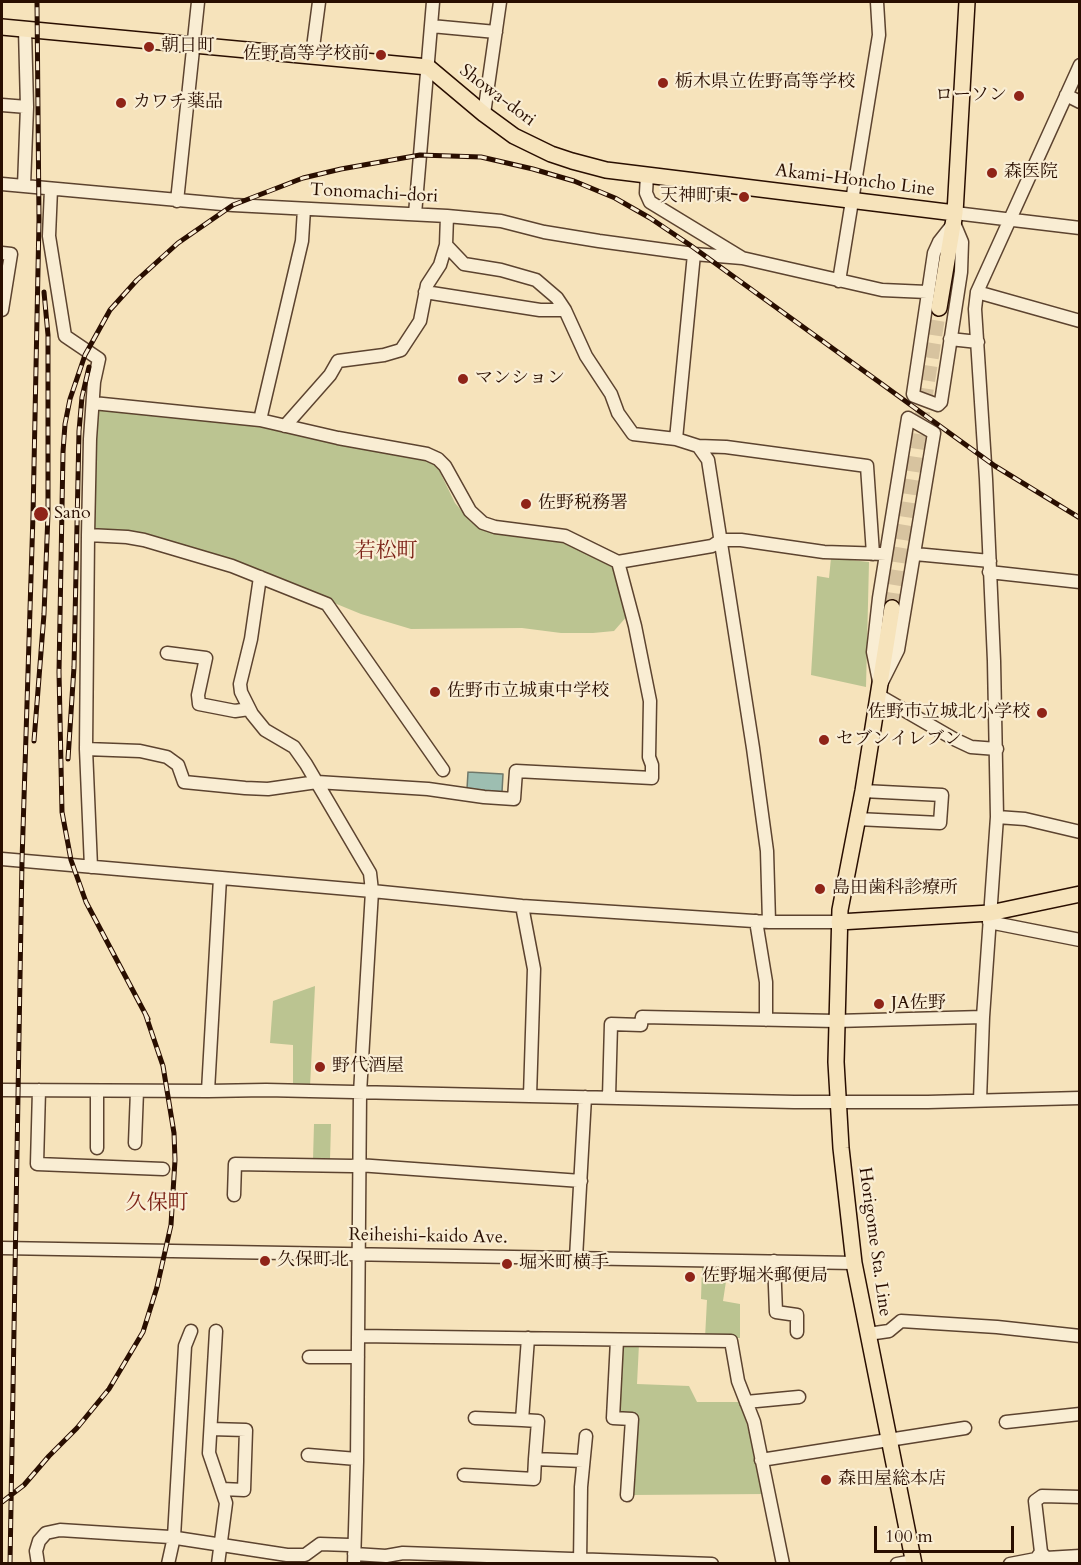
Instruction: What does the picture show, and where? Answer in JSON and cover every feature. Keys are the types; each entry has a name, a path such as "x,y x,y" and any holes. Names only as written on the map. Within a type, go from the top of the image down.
{"main road":[{"name":"Akami-Honcho Line","path":"647,175 853,200 954,218 967,2"},
{"path":"2,27 428,67"},
{"name":"Showa-dori","path":"428,67 514,136 551,154 606,170 647,175"},
{"path":"939,308 954,218"},
{"name":"Horigome Sta. Line","path":"892,608 863,791 839,922 836,1021 837,1101 855,1263 913,1562"},
{"path":"839,922 989,918 1080,894"}],"street":[{"path":"177,201 198,2"},
{"path":"312,56 319,2"},
{"path":"415,214 433,2"},
{"path":"484,114 500,2"},
{"path":"839,281 879,35 877,2"},
{"path":"431,26 496,32"},
{"path":"24,186 27,107 25,28"},
{"path":"980,1100 989,918 998,817 989,566 975,309 977,292 1080,65"},
{"path":"1066,95 1080,102"},
{"path":"2,105 27,107"},
{"path":"647,175 646,193 650,202 742,258 882,290 927,292"},
{"name":"Tonomachi-dori","path":"2,184 177,201 501,221 577,238 694,254 742,258"},
{"path":"51,189 49,236 65,336 99,360 94,382 90,439 88,535 86,749 91,867"},
{"path":"260,420 302,241 304,209"},
{"path":"285,426 330,375 338,361 384,355 401,350 420,321 427,285 440,265 446,244 447,216"},
{"path":"954,218 1010,220 1080,228"},
{"path":"954,218 962,242 961,272 941,402 938,405 914,396 913,393 934,253 954,218"},
{"path":"446,244 464,264 501,270 536,280 557,298 565,310 586,357 611,394 618,413 633,434 676,439 698,446 726,447 867,466 873,554"},
{"path":"2,253 11,254 2,310"},
{"path":"676,439 694,254"},
{"path":"425,292 540,310 565,310"},
{"path":"977,292 1080,321"},
{"path":"950,339 978,342"},
{"path":"93,403 260,420 338,438 427,454 438,459 445,466 470,511 483,523 495,527 566,536 618,562 712,546 721,540 741,540 824,552 886,554"},
{"path":"879,690 898,650 934,433 908,418 873,652 879,690 954,739 971,747 997,748"},
{"path":"698,446 708,460 767,851 763,921 766,1020"},
{"path":"88,535 144,540 260,577 327,604 443,770"},
{"path":"915,554 1080,582"},
{"path":"86,749 140,751 167,757 178,765 184,782 268,789 317,782 428,789 514,799 516,771 652,778 652,765 649,757 650,701 635,626 618,562"},
{"path":"260,577 251,639 240,684 241,692 249,710 265,730 294,747 370,873 372,891 358,1165 357,1459 354,1555"},
{"path":"168,653 206,658 198,695 199,704 235,711 249,710"},
{"path":"858,819 940,823 942,795 863,791"},
{"path":"998,817 1025,819 1080,832"},
{"path":"2,859 522,906 763,921 839,922"},
{"path":"208,1091 220,878"},
{"path":"522,906 534,969 530,1096"},
{"path":"989,918 1080,940"},
{"path":"609,1097 611,1024 641,1025 642,1017 836,1021 983,1017"},
{"path":"2,1090 266,1090 837,1101 1080,1098"},
{"path":"39,1090 37,1164 163,1169"},
{"path":"97,1091 97,1148"},
{"path":"135,1143 137,1091"},
{"path":"576,1258 585,1097"},
{"path":"234,1195 235,1164 358,1165 581,1182"},
{"name":"Reiheishi-kaido Ave.","path":"2,1248 855,1263"},
{"path":"774,1261 776,1312 796,1315 797,1332"},
{"path":"868,1334 889,1331 901,1321 997,1327 1080,1336"},
{"path":"168,1563 174,1537 185,1346 191,1331"},
{"path":"216,1332 209,1454 226,1503 218,1563"},
{"path":"358,1336 730,1341 738,1381 754,1422 783,1563"},
{"path":"522,1420 528,1338"},
{"path":"617,1340 614,1418 632,1419 627,1495"},
{"path":"309,1357 358,1357"},
{"path":"746,1402 799,1397"},
{"path":"1006,1422 1080,1414"},
{"path":"464,1475 534,1479 538,1421 475,1418"},
{"path":"761,1460 965,1428"},
{"path":"210,1429 246,1431 244,1490 222,1489"},
{"path":"580,1561 580,1487 586,1436"},
{"path":"308,1455 357,1459"},
{"path":"536,1459 583,1461"},
{"path":"1045,1558 1035,1501 1042,1496 1080,1497"},
{"path":"38,1563 36,1551 39,1541 46,1533 60,1530 174,1537 287,1555 305,1555 320,1544 349,1545 354,1555"},
{"path":"354,1555 386,1556 403,1553 480,1560 712,1563"},
{"path":"1010,1563 1080,1556"},
{"path":"897,1563 913,1562"}],"green space":[{"path":"97,409 273,427 417,456 436,464 455,503 471,522 491,532 561,541 614,569 628,615 614,631 593,633 561,633 522,628 411,629 361,614 244,566 92,535"},
{"path":"831,558 869,562 866,687 811,675 817,576 829,578"},
{"path":"315,986 310,1087 293,1086 293,1045 270,1043 273,1001"},
{"path":"314,1124 331,1124 330,1160 313,1160"},
{"path":"702,1267 728,1268 723,1301 740,1304 740,1338 705,1338 707,1300 701,1299"},
{"path":"619,1343 639,1344 637,1384 689,1386 697,1402 741,1402 765,1494 631,1495 635,1416 617,1415"}],"shaded area":[{"path":"468,772 503,774 502,792 467,789"}],"tunnel":[{"path":"892,608 939,308"}],"railway":[{"path":"10,1564 22,861 33,515 39,220 37,2"},
{"path":"148,1019 86,902 71,860 62,812 59,672 65,424 70,399 85,355 110,310 137,280 178,243 233,205 303,178 420,155 481,157 574,181 615,198 650,218 995,466 1080,518"},
{"path":"34,741 44,614 48,514 48,335 44,292"},
{"path":"68,759 74,667 79,431 82,397 89,367"},
{"path":"2,1502 24,1485 77,1428 109,1389 143,1332 157,1287 171,1225 175,1160 174,1133 163,1066 145,1013"}],"place":[{"name":"朝日町","path":"149,47"},
{"name":"佐野高等学校前","path":"381,55"},
{"name":"栃木県立佐野高等学校","path":"663,83"},
{"name":"ローソン","path":"1019,96"},
{"name":"カワチ薬品","path":"121,103"},
{"name":"森医院","path":"992,173"},
{"name":"天神町東","path":"744,197"},
{"name":"マンション","path":"463,379"},
{"name":"佐野税務署","path":"526,504"},
{"name":"Sano","path":"41,514"},
{"name":"佐野市立城東中学校","path":"435,692"},
{"name":"佐野市立城北小学校","path":"1042,713"},
{"name":"セブンイレブン","path":"824,740"},
{"name":"島田歯科診療所","path":"820,889"},
{"name":"JA佐野","path":"879,1004"},
{"name":"野代酒屋","path":"320,1067"},
{"name":"久保町北","path":"265,1261"},
{"name":"堀米町横手","path":"507,1264"},
{"name":"佐野堀米郵便局","path":"690,1277"},
{"name":"森田屋総本店","path":"826,1480"}],"district":[{"name":"若松町","path":"386,552"},
{"name":"久保町","path":"157,1204"}]}
